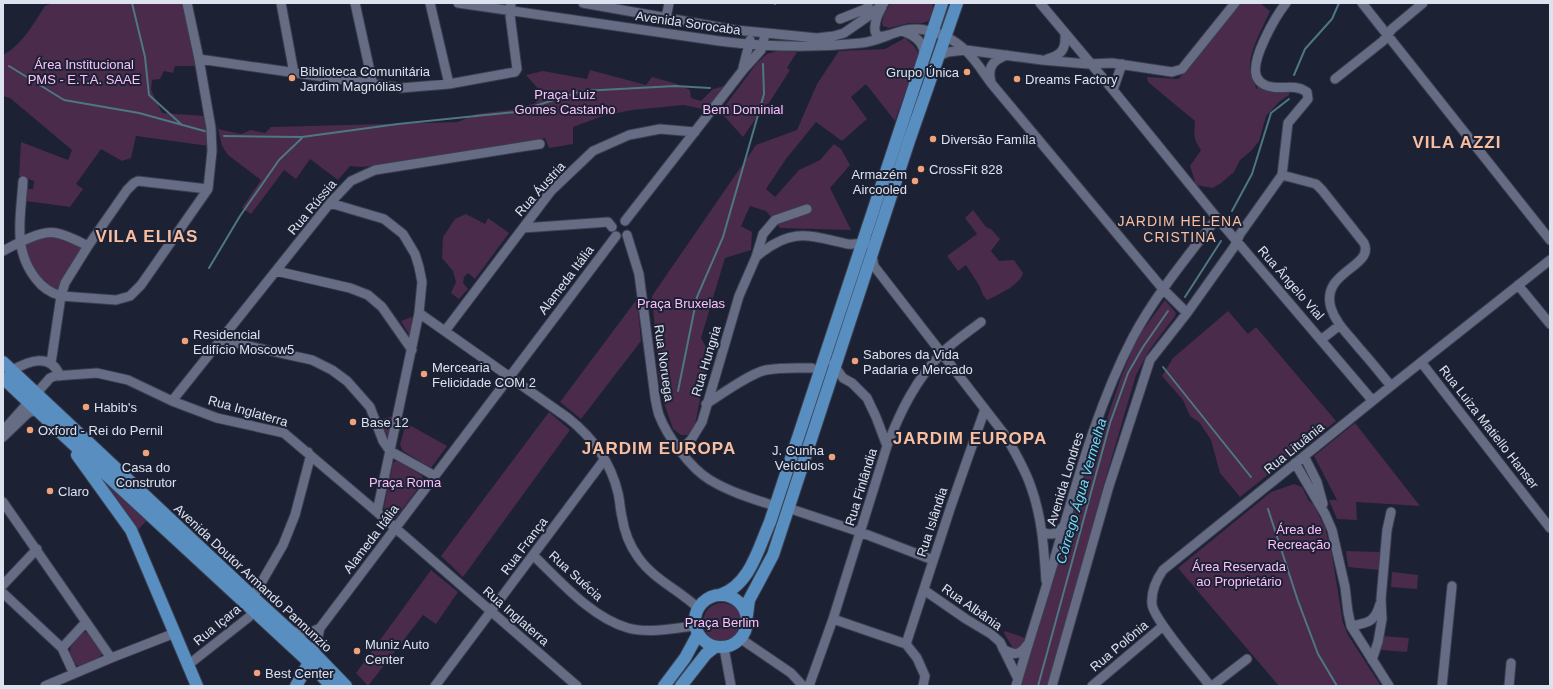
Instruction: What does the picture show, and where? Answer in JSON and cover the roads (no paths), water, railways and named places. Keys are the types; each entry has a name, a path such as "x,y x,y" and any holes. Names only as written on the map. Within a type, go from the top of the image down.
{"main road":[{"path":"904,139 924,56 942,3"},
{"path":"681,686 706,654 720,648 730,647 741,639 747,629 749,600 773,555 828,388 829,368 862,249 904,139 939,56 958,3"},
{"path":"664,686 685,658 696,630 696,616 698,608 711,597 732,590 746,575 752,565 865,276 862,249"},
{"path":"6,370 32,398"},
{"name":"Avenida Doutor Armando Pannunzio","path":"32,398 37,410 61,433 255,604 292,632 331,686"},
{"name":"Avenida Doutor Armando Pannunzio","path":"32,398 312,658 346,686"},
{"path":"61,433 131,530 197,686"},
{"path":"720,595 732,597 737,600 746,610 747,614"},
{"path":"696,630 705,642 720,648"},
{"path":"296,686 312,658"}],"street":[{"path":"22,181 20,242 22,256 28,269 40,285 54,295 116,300 130,296 141,285 208,189 212,138 211,128 199,59 187,3"},
{"path":"282,3 294,73"},
{"path":"355,3 373,85"},
{"path":"430,3 449,84"},
{"name":"Avenida Sorocaba","path":"458,3 510,6 719,41 749,44 826,46 862,43 877,41 901,30 913,29 932,32 946,37 966,50"},
{"name":"Avenida Sorocaba","path":"583,3 735,30 758,31 817,38 844,33 856,26 885,3"},
{"path":"666,18 669,3"},
{"path":"840,20 868,8 868,3"},
{"path":"885,3 876,18 874,29 876,33 880,35 884,36 891,34"},
{"name":"Rua Ângelo Vial","path":"1040,3 1092,64 1217,218 1322,339 1372,400"},
{"path":"939,56 948,52 966,50 1042,60 1092,64 1122,64 1172,72 1178,71 1182,69 1235,3"},
{"path":"1052,686 1109,486 1150,360 1187,313 1282,175 1288,123 1307,102 1308,95 1305,91 1294,86 1280,88 1266,85 1258,79 1255,72 1256,61 1264,41 1286,3"},
{"path":"1362,3 1550,240"},
{"path":"1335,79 1383,41 1392,29 1424,3"},
{"path":"199,59 401,88 449,84 517,71 510,6"},
{"path":"901,30 917,39 924,49 924,56"},
{"path":"625,221 743,70 762,50 764,38 758,31"},
{"name":"Avenida Sorocaba","path":"749,44 751,36 758,31"},
{"path":"1042,60 1054,57 1063,50 1065,46 1065,34"},
{"path":"743,70 749,44"},
{"path":"966,50 991,83 1163,289 1187,313"},
{"path":"991,83 989,74 991,65 997,59 1007,55"},
{"path":"1113,90 1122,64"},
{"name":"Rua Áustria","path":"445,331 551,191 593,151 629,135 660,129 695,132"},
{"name":"Rua Rússia","path":"172,402 330,203 351,180 375,170 540,144"},
{"path":"1282,175 1316,184 1364,243 1366,248 1365,255 1361,260 1342,274 1334,284 1331,293 1331,307 1340,325 1391,386"},
{"path":"51,363 60,296 65,283 88,246 127,190 138,181 208,189"},
{"path":"330,203 384,219 403,234 415,254 422,282 419,313 412,350 377,512"},
{"name":"Rua Hungria","path":"680,451 691,440 702,422 706,404 739,296 756,257 763,234 770,224 780,217 807,208"},
{"name":"Avenida Londres","path":"1017,683 1047,586 1063,526 1105,398 1114,376 1134,336 1163,289 1217,218"},
{"path":"614,231 617,221 625,221"},
{"path":"523,228 608,222 620,237 627,234 629,227 625,221"},
{"name":"Alameda Itália","path":"312,658 320,628 510,376 614,231"},
{"path":"3,251 20,242 43,234 55,232 88,246"},
{"name":"Rua Noruega","path":"627,234 639,274 654,397 659,414 667,431 680,451 696,469 709,479 742,495 775,506"},
{"path":"756,257 768,246 780,240 799,235 812,236 862,249 1006,435 1032,487 1042,532 1047,586"},
{"name":"Rua Lituânia","path":"1211,686 1163,626 1152,606 1152,593 1156,580 1163,570 1372,400 1550,260"},
{"path":"276,271 350,288 368,295 382,307 412,350"},
{"path":"865,276 871,271 880,274"},
{"path":"1518,285 1550,324"},
{"path":"419,313 510,376 582,429 592,441 614,476 619,494 622,519 630,543 637,557 649,570 698,608"},
{"name":"Rua Finlândia","path":"809,686 833,619 887,446 908,398 920,380 942,353 981,322"},
{"path":"1322,339 1340,325"},
{"path":"221,340 312,360 332,370 347,381 370,407 383,441 390,451 435,476"},
{"path":"6,370 32,361 51,363 55,366 60,376"},
{"name":"Rua Luiza Matiello Hanser","path":"1421,362 1550,528"},
{"path":"706,404 736,384 764,371 782,368 829,368 852,383 867,398 887,446"},
{"name":"Rua Inglaterra","path":"3,431 50,378 97,373 128,380 172,402 217,418 284,433 396,528 573,685"},
{"name":"Rua Islândia","path":"906,644 933,560 986,409"},
{"path":"3,437 28,414 37,410"},
{"name":"Rua Içara","path":"188,665 249,617 295,516 309,462 310,456 308,452"},
{"path":"1304,456 1317,482 1325,514"},
{"name":"Rua França","path":"435,686 604,460"},
{"path":"1295,463 1325,514 1332,530 1337,547 1351,626 1389,686"},
{"path":"3,502 37,549 111,658"},
{"path":"788,508 860,532 933,560"},
{"path":"1372,660 1378,642 1382,619 1381,599 1387,530 1391,512"},
{"path":"1042,532 1049,535 1056,534 1063,526"},
{"path":"3,585 37,549"},
{"name":"Rua Suécia","path":"533,556 591,609 628,628 644,630 696,630"},
{"path":"1442,686 1452,586"},
{"name":"Rua Albânia","path":"924,590 991,634 1000,642 1017,683"},
{"path":"3,593 62,648 74,674"},
{"path":"1351,626 1368,622 1374,617 1381,599"},
{"path":"833,619 906,644 917,658 925,676 923,686"},
{"path":"62,648 86,622"},
{"name":"Rua Polônia","path":"1092,686 1163,626"},
{"path":"292,632 311,632 320,628"},
{"path":"45,686 175,633"},
{"path":"741,639 791,674 803,686"},
{"name":"Rua Albânia","path":"1003,649 1017,654 1022,652 1029,642"},
{"path":"720,648 731,686"},
{"path":"1211,686 1247,658"},
{"path":"1509,686 1512,663"}],"waterway":[{"path":"132,3 145,57 149,95 181,124"},
{"name":"Córrego Água Vermelha","path":"1294,75 1305,49 1332,19 1339,3"},
{"path":"678,391 697,297 723,237 764,94 763,64"},
{"path":"9,66 64,100 139,113 208,132"},
{"path":"224,136 302,137 398,124 516,112 582,91 675,86 710,88"},
{"name":"Córrego Água Vermelha","path":"1232,211 1252,174 1271,113 1289,99"},
{"path":"209,268 240,216 279,160 302,138"},
{"name":"Córrego Água Vermelha","path":"1185,297 1221,241"},
{"name":"Córrego Água Vermelha","path":"1038,686 1110,423 1128,373 1143,347 1168,311"},
{"path":"1163,367 1251,477"},
{"path":"1268,509 1298,601 1318,654 1337,686"}],"place":[{"name":"Grupo Única","path":"967,72"},
{"name":"Biblioteca Comunitária Jardim Magnólias","path":"292,78"},
{"name":"Dreams Factory","path":"1017,79"},
{"name":"Diversão Famíla","path":"933,139"},
{"name":"CrossFit 828","path":"921,169"},
{"name":"Armazém Aircooled","path":"915,181"},
{"name":"Residencial Edifício Moscow5","path":"185,341"},
{"name":"Sabores da Vida Padaria e Mercado","path":"855,361"},
{"name":"Mercearia Felicidade COM 2","path":"424,374"},
{"name":"Habib's","path":"86,407"},
{"name":"Base 12","path":"353,422"},
{"name":"Oxford - Rei do Pernil","path":"30,430"},
{"name":"Casa do Construtor","path":"146,453"},
{"name":"J. Cunha Veículos","path":"832,457"},
{"name":"Claro","path":"50,491"},
{"name":"Muniz Auto Center","path":"357,651"},
{"name":"Best Center","path":"257,673"}],"district":[{"name":"VILA AZZI","path":"1457,142"},
{"name":"JARDIM HELENA CRISTINA","path":"1180,230"},
{"name":"VILA ELIAS","path":"147,236"},
{"name":"JARDIM EUROPA","path":"970,438"},
{"name":"JARDIM EUROPA","path":"659,448"}],"park label":[{"name":"Área Institucional PMS - E.T.A. SAAE","path":"84,72"},
{"name":"Praça Luiz Gomes Castanho","path":"565,102"},
{"name":"Bem Dominial","path":"743,109"},
{"name":"Praça Bruxelas","path":"681,303"},
{"name":"Praça Roma","path":"405,482"},
{"name":"Área de Recreação","path":"1299,536"},
{"name":"Área Reservada ao Proprietário","path":"1239,574"},
{"name":"Praça Berlim","path":"722,622"}]}
